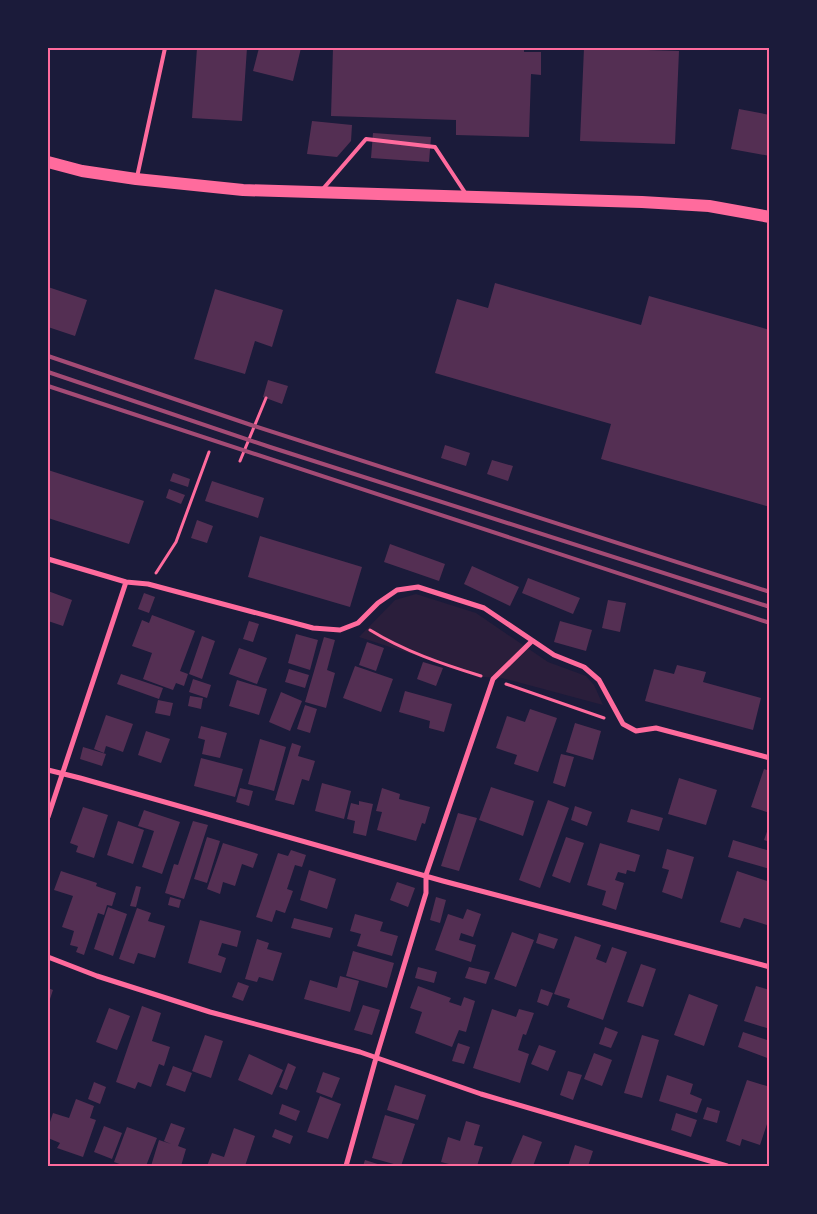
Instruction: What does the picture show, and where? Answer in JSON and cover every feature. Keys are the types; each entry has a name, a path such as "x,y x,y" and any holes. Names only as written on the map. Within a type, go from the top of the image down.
{"main road":[{"path":"48,162 82,171 136,179 243,190 700,205 770,217"}],"street":[{"path":"48,558 126,582 148,584 313,628 340,630 358,623 378,603 398,590 418,587 484,608 554,655 584,668 599,680 616,716 623,724 636,731 656,728 770,758"},
{"path":"48,817 126,582"},
{"path":"346,1166 376,1058 426,893 426,875 492,679 532,641"},
{"path":"48,770 443,881 770,968"},
{"path":"48,957 97,976 210,1012 360,1052 482,1094 727,1166"}],"lane":[{"path":"136,179 165,48"},
{"path":"320,193 366,139 435,147 468,198"}],"path":[{"path":"240,461 266,398"},
{"path":"148,584 176,542 209,452"}],"shaded area":[{"path":"416,594 476,613 548,662 586,676 594,685 603,705 502,678 483,677 359,637 395,600"}],"building":[{"path":"197,48 247,48 242,121 192,118"},
{"path":"259,48 301,48 293,81 253,71"},
{"path":"333,48 524,48 524,52 541,52 541,75 531,74 529,137 456,135 456,120 331,116"},
{"path":"584,48 679,51 675,144 580,141"},
{"path":"739,109 770,115 770,156 731,149"},
{"path":"312,121 352,125 351,141 337,157 307,154"},
{"path":"373,133 431,137 429,162 371,158"},
{"path":"495,283 641,325 649,296 770,330 770,507 601,459 611,424 435,373 457,299 488,308"},
{"path":"48,287 87,300 75,336 48,327"},
{"path":"215,289 283,310 272,347 255,341 245,374 194,359"},
{"path":"268,380 288,386 282,404 263,397"},
{"path":"445,445 470,453 466,466 441,458"},
{"path":"492,460 513,466 508,481 487,474"},
{"path":"48,470 144,501 129,544 48,518"},
{"path":"173,473 190,479 188,487 170,481"},
{"path":"212,481 264,498 258,518 205,501"},
{"path":"169,489 185,495 181,504 166,498"},
{"path":"197,520 213,526 207,543 191,538"},
{"path":"260,536 362,567 350,607 248,577"},
{"path":"390,544 445,564 439,581 384,562"},
{"path":"472,566 519,587 510,606 464,584"},
{"path":"528,578 580,598 573,614 522,593"},
{"path":"48,591 72,600 63,626 48,621"},
{"path":"144,593 155,597 149,613 138,609"},
{"path":"608,600 626,603 620,632 602,628"},
{"path":"152,615 195,631 180,671 188,674 184,686 176,683 173,690 143,679 152,653 132,646 142,620 149,623"},
{"path":"249,621 259,624 253,642 243,639"},
{"path":"560,621 592,630 586,651 554,642"},
{"path":"296,634 318,640 310,670 288,663"},
{"path":"202,636 215,641 202,679 189,674"},
{"path":"324,637 335,640 327,670 335,673 326,708 305,702"},
{"path":"367,642 384,648 376,671 359,665"},
{"path":"239,648 267,658 257,684 229,674"},
{"path":"423,662 443,668 436,686 417,679"},
{"path":"677,665 706,672 703,682 761,698 753,730 645,701 654,669 674,674"},
{"path":"355,666 393,679 381,712 343,698"},
{"path":"289,669 309,675 305,688 285,682"},
{"path":"121,674 163,688 159,699 117,684"},
{"path":"193,679 211,685 207,698 189,692"},
{"path":"237,680 267,689 259,715 229,706"},
{"path":"405,691 452,704 444,732 429,728 430,721 399,712"},
{"path":"281,692 302,701 290,731 269,722"},
{"path":"190,696 203,698 201,709 188,706"},
{"path":"158,700 173,703 170,716 155,713"},
{"path":"305,705 317,709 310,733 297,729"},
{"path":"530,709 557,718 538,772 514,764 517,755 496,748 507,716 525,722"},
{"path":"106,715 133,724 123,752 106,746 104,753 94,749"},
{"path":"575,723 601,731 593,760 566,752"},
{"path":"201,726 227,733 220,758 202,754 205,740 198,738"},
{"path":"146,731 170,739 161,763 138,755"},
{"path":"260,739 286,747 274,791 248,784"},
{"path":"292,743 301,746 298,756 315,761 309,781 302,779 294,805 275,800"},
{"path":"83,747 106,754 102,766 80,759"},
{"path":"561,754 574,757 565,787 553,783"},
{"path":"201,758 243,769 235,797 194,786"},
{"path":"764,769 770,771 770,813 751,807"},
{"path":"679,778 717,790 706,825 668,814"},
{"path":"322,783 351,791 344,819 315,811"},
{"path":"491,787 534,801 523,836 479,820"},
{"path":"240,788 253,791 249,806 236,802"},
{"path":"382,788 400,794 399,799 430,807 425,824 422,823 416,841 377,830 382,812 376,811"},
{"path":"548,800 569,808 540,888 519,880"},
{"path":"359,801 373,804 366,836 353,833 355,821 347,819 351,803 359,805"},
{"path":"575,806 592,812 587,826 571,820"},
{"path":"83,807 108,815 94,858 76,852 78,846 70,843"},
{"path":"631,809 663,818 659,831 627,822"},
{"path":"144,810 180,822 162,874 142,867 154,831 138,826"},
{"path":"458,813 477,818 459,871 441,866"},
{"path":"118,821 144,830 133,864 107,855"},
{"path":"193,821 208,825 184,899 165,893 174,864 178,865"},
{"path":"770,826 770,842 764,840"},
{"path":"207,837 220,841 207,883 194,879"},
{"path":"566,837 584,843 570,883 552,876"},
{"path":"733,840 770,851 770,869 728,857"},
{"path":"223,843 258,854 253,868 242,864 235,886 223,882 220,894 207,889"},
{"path":"600,843 640,855 635,872 627,870 626,874 618,872 615,880 624,883 616,910 602,905 606,891 587,885"},
{"path":"667,849 694,857 682,899 662,892 669,870 662,868"},
{"path":"291,850 306,855 302,867 295,865 287,889 293,891 285,913 276,910 272,922 256,917 278,853 288,856"},
{"path":"309,870 336,879 327,909 300,900"},
{"path":"61,871 97,883 96,886 116,893 112,906 107,905 104,915 98,913 84,955 76,952 78,947 70,945 74,931 62,927 73,896 54,890"},
{"path":"737,871 770,882 770,917 767,925 744,918 740,928 720,922"},
{"path":"397,882 415,888 408,907 390,900"},
{"path":"136,886 141,887 136,907 130,906"},
{"path":"170,897 181,900 179,908 168,905"},
{"path":"436,897 446,900 440,923 430,920"},
{"path":"108,907 127,914 113,956 94,949"},
{"path":"137,908 151,913 148,921 165,926 155,958 138,953 134,964 119,959"},
{"path":"467,909 481,914 473,937 461,933 459,940 476,945 471,962 435,950 448,914 463,919"},
{"path":"355,914 383,922 380,931 398,936 392,956 357,946 361,934 350,931"},
{"path":"294,918 333,928 330,938 291,928"},
{"path":"200,920 241,931 237,947 222,943 218,955 226,958 221,973 188,963"},
{"path":"512,932 534,940 516,987 494,979"},
{"path":"539,933 558,939 554,949 536,943"},
{"path":"575,936 601,945 596,959 606,963 612,947 627,952 603,1020 567,1007 570,999 554,994"},
{"path":"257,939 269,943 267,949 282,953 273,981 259,977 257,982 245,979"},
{"path":"353,951 394,963 387,988 346,976"},
{"path":"641,964 656,969 643,1007 627,1002"},
{"path":"418,967 437,972 434,983 415,978"},
{"path":"469,967 490,972 486,984 465,978"},
{"path":"340,976 359,981 350,1012 304,999 310,980 337,988"},
{"path":"238,982 249,986 243,1001 232,997"},
{"path":"418,986 451,998 449,1002 461,1006 464,997 475,1001 466,1032 459,1030 452,1047 415,1033 422,1012 410,1008"},
{"path":"756,986 770,990 770,1029 744,1021"},
{"path":"48,988 53,990 48,1005"},
{"path":"541,989 553,993 548,1006 537,1002"},
{"path":"689,994 718,1005 704,1046 674,1035"},
{"path":"363,1005 380,1010 372,1035 354,1030"},
{"path":"142,1006 161,1013 152,1041 170,1047 164,1066 159,1064 151,1087 138,1082 135,1089 116,1082"},
{"path":"109,1008 130,1016 117,1050 96,1042"},
{"path":"492,1009 516,1017 519,1009 534,1013 526,1035 523,1034 518,1050 529,1054 520,1083 473,1068"},
{"path":"605,1027 618,1032 611,1048 599,1044"},
{"path":"743,1032 770,1041 770,1059 738,1047"},
{"path":"205,1035 223,1041 211,1078 192,1071"},
{"path":"642,1035 659,1040 642,1098 624,1093"},
{"path":"458,1043 470,1047 464,1064 452,1061"},
{"path":"539,1045 556,1051 548,1071 531,1064"},
{"path":"594,1053 612,1060 602,1086 584,1079"},
{"path":"249,1054 283,1070 272,1095 238,1080"},
{"path":"288,1063 296,1067 287,1090 279,1087"},
{"path":"173,1066 192,1073 185,1092 166,1085"},
{"path":"568,1071 582,1075 573,1100 560,1095"},
{"path":"323,1072 340,1078 332,1098 316,1092"},
{"path":"667,1075 693,1084 690,1094 702,1099 697,1113 659,1101"},
{"path":"747,1080 770,1087 768,1097 770,1097 770,1115 760,1145 742,1139 740,1146 726,1141"},
{"path":"94,1082 106,1087 100,1104 88,1099"},
{"path":"395,1085 426,1095 418,1120 387,1110"},
{"path":"320,1096 341,1104 328,1139 307,1132"},
{"path":"76,1099 94,1106 90,1118 96,1120 83,1157 57,1148 60,1143 48,1138 48,1128 53,1113 69,1118"},
{"path":"282,1104 300,1111 296,1121 279,1114"},
{"path":"707,1107 720,1111 717,1123 703,1119"},
{"path":"676,1113 697,1120 691,1137 671,1130"},
{"path":"385,1115 415,1124 401,1166 372,1158"},
{"path":"466,1121 480,1125 474,1145 483,1147 477,1166 457,1166 441,1162 448,1137 460,1141"},
{"path":"171,1123 185,1128 178,1146 186,1149 181,1166 151,1166 159,1140 171,1144 164,1141"},
{"path":"104,1126 122,1133 112,1159 94,1152"},
{"path":"127,1127 157,1138 146,1166 125,1166 114,1162"},
{"path":"234,1128 255,1136 245,1166 207,1166 212,1153 224,1157"},
{"path":"275,1129 293,1136 290,1144 272,1137"},
{"path":"523,1135 542,1142 533,1166 510,1166"},
{"path":"575,1145 593,1151 588,1166 568,1166"},
{"path":"365,1160 384,1166 363,1166"}],"railway":[{"path":"48,356 254,426 770,592"},
{"path":"48,372 270,447 770,607"},
{"path":"48,386 770,623"}]}
